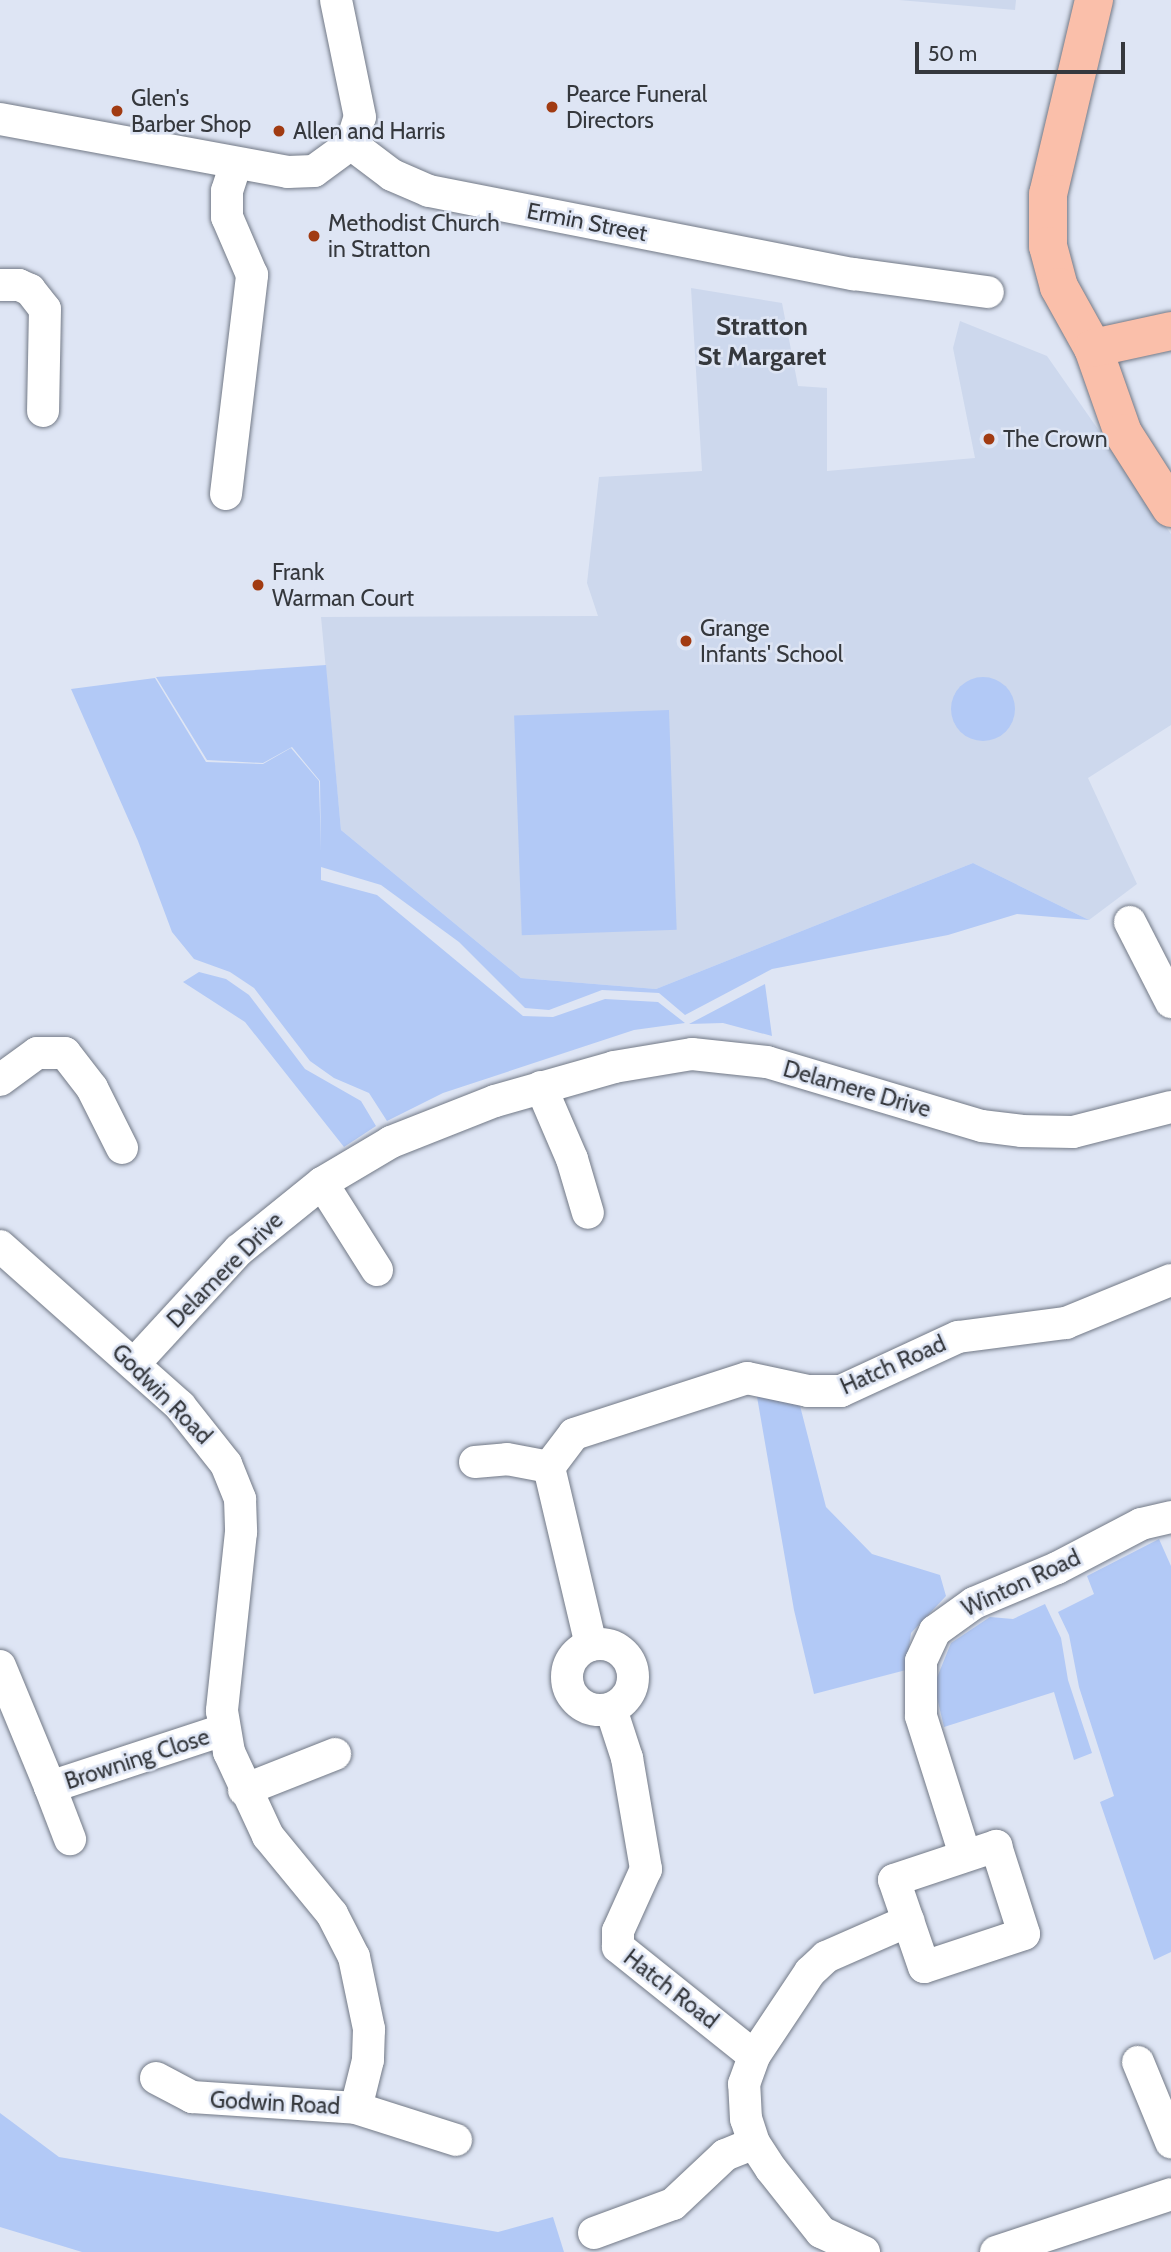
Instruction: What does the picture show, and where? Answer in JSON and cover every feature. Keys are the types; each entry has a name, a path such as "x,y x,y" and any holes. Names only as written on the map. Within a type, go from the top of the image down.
{"main road":[{"path":"1094,0 1060,135 1046,218 1059,287 1093,348 1123,433 1171,508"},
{"path":"1093,348 1171,331"}],"street":[{"path":"0,120 288,172 314,171 351,145 358,127 359,105 336,0"},
{"name":"Ermin Street","path":"351,145 404,182 438,193 854,274 988,292"},
{"path":"226,494 252,275 227,217 227,191 236,163"},
{"path":"0,285 19,285 30,290 45,309 43,411"},
{"path":"1130,922 1171,1002"},
{"path":"0,1080 37,1053 65,1053 92,1088 122,1148"},
{"name":"Delamere Drive","path":"134,1364 239,1250 323,1183 391,1142 541,1087 614,1068 692,1055 767,1062 982,1126 1021,1131 1084,1130 1171,1107"},
{"path":"541,1087 572,1159 588,1213"},
{"path":"323,1183 377,1270"},
{"name":"Godwin Road","path":"6,1264 134,1364 214,1444 240,1499 241,1532 223,1730 244,1790 286,1861 340,1924 354,1957 369,2029 368,2060 356,2108"},
{"name":"Hatch Road","path":"549,1467 574,1434 728,1383 758,1378 808,1391 841,1391 958,1337 1066,1323 1171,1280"},
{"path":"475,1462 507,1459 549,1467 591,1645"},
{"name":"Winton Road","path":"965,1855 921,1716 921,1661 935,1631 974,1602 1057,1568 1141,1524 1171,1517"},
{"path":"591,1645 620,1650 632,1666 632,1689 611,1709 591,1710 569,1690 570,1662 591,1645"},
{"name":"Browning Close","path":"0,1666 70,1839"},
{"name":"Hatch Road","path":"611,1709 627,1758 646,1869 618,1931 618,1947 754,2056"},
{"name":"Browning Close","path":"50,1787 223,1730"},
{"path":"244,1790 335,1754"},
{"path":"996,1846 1024,1934 924,1967 894,1880 965,1855 996,1846"},
{"path":"864,2252 821,2232 754,2143 744,2100 754,2056 794,1992 826,1957 908,1921"},
{"path":"1138,2062 1171,2142"},
{"name":"Godwin Road","path":"156,2078 192,2097 356,2108 456,2140"},
{"path":"594,2233 673,2204 725,2155 754,2143"},
{"path":"996,2252 1171,2194"}],"shaded area":[{"path":"899,0 1016,0 1015,10"},
{"name":"Grange Infants' School","path":"691,288 782,303 798,386 827,388 827,471 975,458 953,348 960,321 1047,356 1171,534 1171,725 1088,778 1137,884 1089,920 973,863 656,989 521,978 341,830 321,617 598,616 587,583 599,477 702,471"},
{"path":"326,665 341,830 521,978 656,989 973,863 1089,920 1017,914 948,935 772,969 685,1015 659,993 602,990 549,1010 525,1008 459,942 381,885 321,867 321,880 377,895 523,1016 553,1017 605,999 658,1002 685,1023 634,1030 443,1093 387,1121 369,1093 334,1078 310,1061 254,988 230,972 194,959 172,932 138,841 71,689 155,678 206,762 263,764 291,748 319,781 321,852 320,781 292,747 263,763 207,760 156,677"},
{"path":"983,677 1001,683 1009,691 1015,709 1009,727 1001,735 983,741 965,735 957,727 951,709 957,691 965,683"},
{"path":"669,710 677,930 522,935 514,715"},
{"path":"199,972 226,979 249,995 305,1069 361,1101 376,1126 344,1147 245,1022 183,982"},
{"path":"765,984 772,1036 723,1023 689,1024"},
{"path":"756,1391 798,1398 826,1507 872,1554 940,1575 946,1596 911,1633 906,1670 814,1694 794,1610"},
{"path":"1159,1539 1171,1566 1171,1952 1154,1960 1100,1802 1114,1796 1079,1687 1069,1635 1058,1612 1094,1594 1087,1576"},
{"path":"1045,1604 1061,1638 1068,1680 1092,1753 1074,1760 1054,1692 944,1727 934,1685 951,1643 990,1617 1013,1619"},
{"path":"0,2113 59,2157 498,2232 553,2217 564,2252 82,2252 0,2227"}],"place":[{"name":"Pearce Funeral Directors","path":"552,107"},
{"name":"Glen's Barber Shop","path":"117,111"},
{"name":"Allen and Harris","path":"279,131"},
{"name":"Methodist Church in Stratton","path":"314,236"},
{"name":"The Crown","path":"989,439"},
{"name":"Frank Warman Court","path":"258,585"},
{"name":"Grange Infants' School","path":"686,641"}],"district":[{"name":"Stratton St Margaret","path":"762,342"}]}
